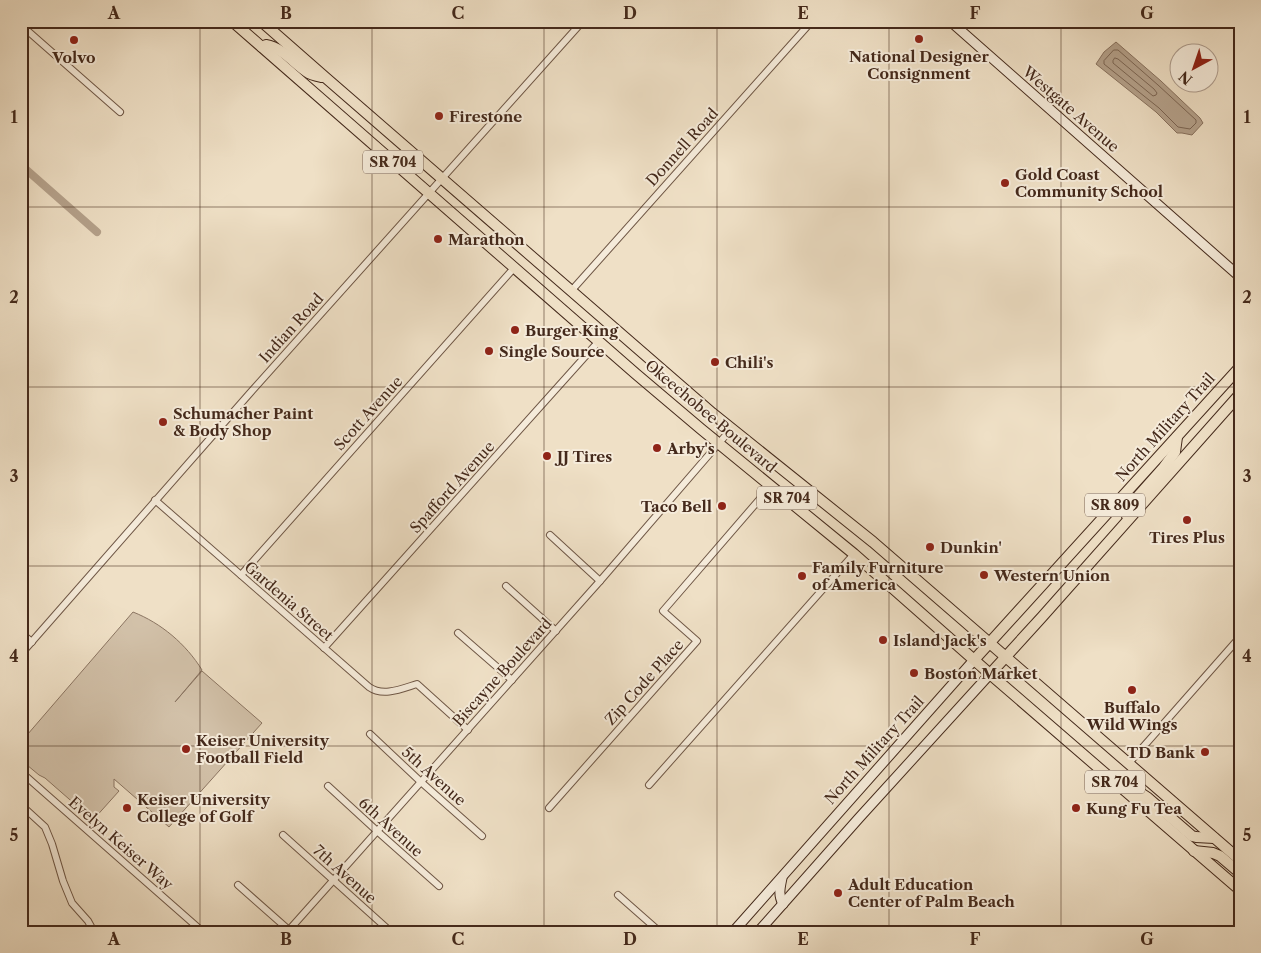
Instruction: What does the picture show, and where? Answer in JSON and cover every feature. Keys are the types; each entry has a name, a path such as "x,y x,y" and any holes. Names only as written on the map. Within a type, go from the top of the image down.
{"main road":[{"name":"Okeechobee Boulevard","path":"232,21 598,342 854,554 1194,852 1240,890"},
{"name":"Okeechobee Boulevard","path":"262,21 732,428 874,542 1240,860"},
{"name":"Westgate Avenue","path":"950,21 1240,277"},
{"path":"262,47 266,45 272,46 282,51 308,73 326,78"},
{"name":"North Military Trail","path":"733,932 990,642 1240,367"},
{"name":"SR 809","path":"761,928 1240,394"},
{"path":"1124,524 1132,503 1175,452 1177,437"},
{"path":"1122,788 1140,792 1192,836 1214,838"},
{"path":"1194,852 1213,853 1220,856 1240,873"},
{"path":"782,877 779,893 783,904"}],"street":[{"name":"Indian Road","path":"21,654 250,393 583,21"},
{"name":"Donnell Road","path":"572,290 812,21"},
{"path":"21,25 120,112"},
{"name":"Scott Avenue","path":"240,575 514,268"},
{"name":"Spafford Avenue","path":"324,648 598,342"},
{"name":"Biscayne Boulevard","path":"290,931 333,880 600,581 732,428"},
{"name":"Zip Code Place","path":"549,808 697,641 664,611 771,486"},
{"name":"Gardenia Street","path":"156,500 375,691 390,692 417,684 468,730"},
{"path":"550,535 600,581"},
{"path":"649,785 854,554"},
{"path":"506,586 556,631"},
{"path":"21,633 32,642"},
{"path":"458,633 512,680"},
{"path":"1129,763 1240,637"},
{"name":"5th Avenue","path":"370,734 482,836"},
{"name":"Evelyn Keiser Way","path":"21,772 203,932"},
{"name":"6th Avenue","path":"328,786 438,886"},
{"path":"21,805 45,827 72,903 94,932"},
{"name":"7th Avenue","path":"283,835 391,932"},
{"path":"238,885 290,931"},
{"path":"618,896 660,932"},
{"path":"761,928 772,932"}],"shaded area":[{"path":"133,612 153,622 172,635 196,660 202,670 175,702 202,671 262,723 169,827 114,779 114,787 119,791 93,820 45,778 21,760 21,742"}],"water":[{"path":"1116,42 1161,81 1168,88 1168,92 1173,92 1203,123 1192,135 1177,133 1156,112 1096,64 1104,52"}],"waterway":[{"path":"21,165 97,232"}],"place":[{"name":"National Designer Consignment","path":"919,39"},
{"name":"Volvo","path":"74,40"},
{"name":"Firestone","path":"439,116"},
{"name":"Gold Coast Community School","path":"1005,183"},
{"name":"Marathon","path":"438,239"},
{"name":"Burger King","path":"515,330"},
{"name":"Single Source","path":"489,351"},
{"name":"Chili's","path":"715,362"},
{"name":"Schumacher Paint & Body Shop","path":"163,422"},
{"name":"Arby's","path":"657,448"},
{"name":"JJ Tires","path":"547,456"},
{"name":"Taco Bell","path":"722,506"},
{"name":"Tires Plus","path":"1187,520"},
{"name":"Dunkin'","path":"930,547"},
{"name":"Western Union","path":"984,575"},
{"name":"Family Furniture of America","path":"802,576"},
{"name":"Island Jack's","path":"883,640"},
{"name":"Boston Market","path":"914,673"},
{"name":"Buffalo Wild Wings","path":"1132,690"},
{"name":"Keiser University Football Field","path":"186,749"},
{"name":"TD Bank","path":"1205,752"},
{"name":"Keiser University College of Golf","path":"127,808"},
{"name":"Kung Fu Tea","path":"1076,808"},
{"name":"Adult Education Center of Palm Beach","path":"838,893"}]}
